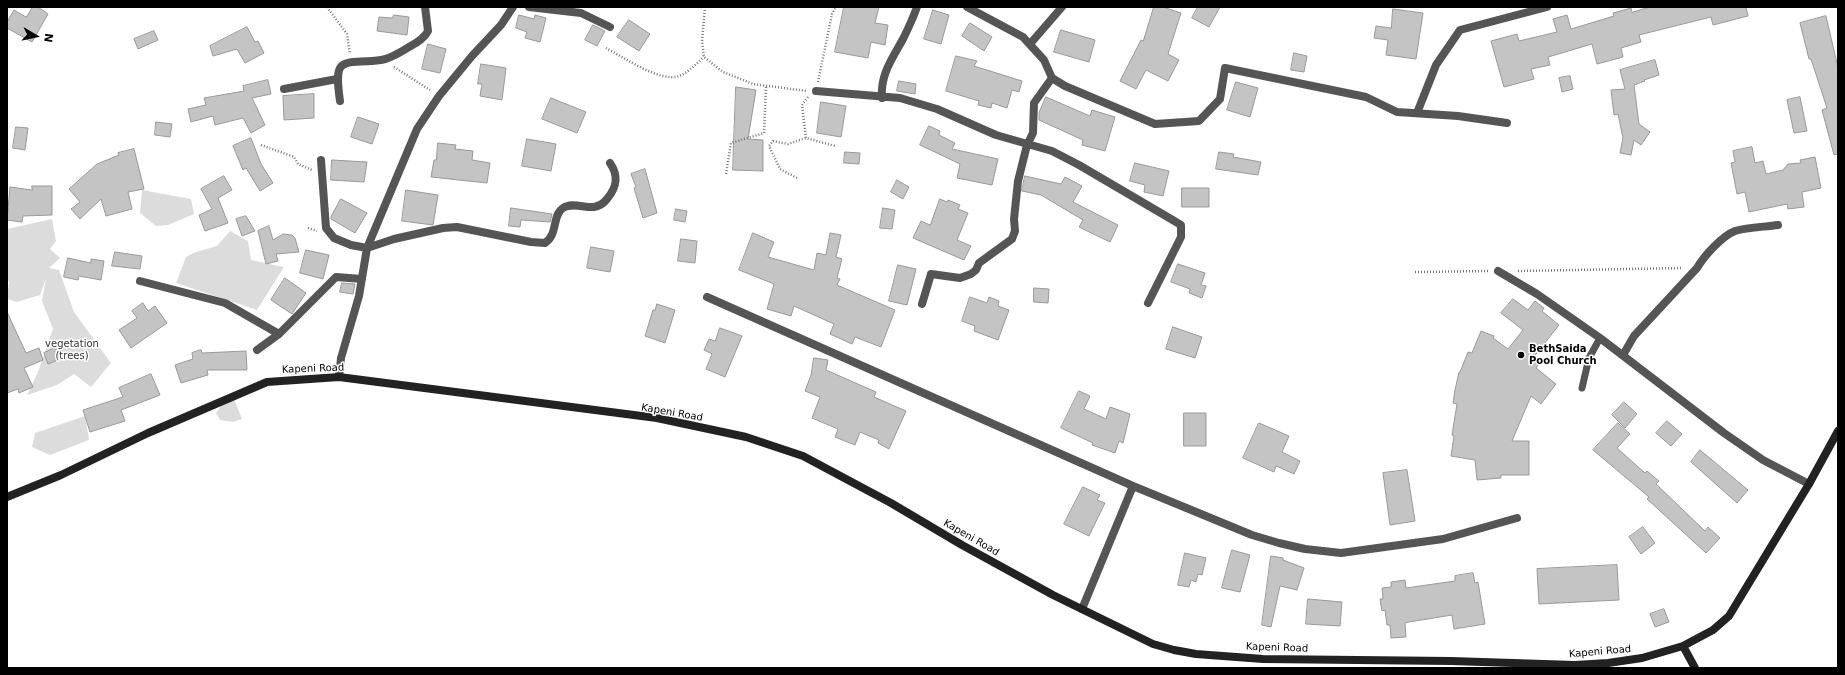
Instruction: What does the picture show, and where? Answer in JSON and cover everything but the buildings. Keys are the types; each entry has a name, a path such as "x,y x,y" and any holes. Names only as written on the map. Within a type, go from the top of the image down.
{"main road":[{"name":"Kapeni Road","path":"8,495 62,475 148,433 267,382 339,377 657,418 746,437 803,456 892,503 962,545 1082,609 1153,644 1174,650 1196,654 1263,659 1452,661 1575,665 1608,663 1642,658 1683,646 1713,630 1730,616 1809,484 1838,431"},
{"path":"1683,646 1695,668"}],"street":[{"path":"340,101 337,79 339,69 343,64 351,61 383,60 403,51 426,36 428,32 425,7"},
{"path":"339,377 341,358 359,296 367,248 417,129 439,96 472,56 501,25 513,7"},
{"path":"529,7 581,14 610,27"},
{"path":"882,98 884,76 904,38 917,7"},
{"path":"967,7 1023,38 1044,60 1052,78 1065,86 1155,124 1199,121 1220,99 1225,68 1366,97 1397,112 1507,123"},
{"path":"1030,44 1062,7"},
{"path":"1417,113 1436,65 1460,30 1547,7"},
{"path":"922,304 931,274 960,278 971,274 976,270 979,262 1012,239 1015,231 1018,182 1027,145 1033,133 1034,103 1052,78"},
{"path":"284,89 337,79"},
{"path":"816,91 882,98 900,98 937,109 996,135 1052,151 1079,165 1180,225 1181,237 1148,303"},
{"path":"321,160 325,222 329,234 334,238 367,248 394,239 443,228 457,227 531,242 545,243 552,237 559,211 563,208 573,206 595,207 605,202 616,186 615,170 610,163"},
{"path":"1622,355 1634,336 1697,268 1704,257 1727,235 1735,231 1778,225"},
{"path":"1498,271 1537,294 1600,338 1724,433 1763,460 1809,484"},
{"path":"257,350 279,334 336,277 362,279"},
{"path":"140,281 225,303 279,334"},
{"path":"708,297 1133,486 1265,539 1305,549 1342,553 1443,539 1517,518"},
{"path":"1082,609 1133,486"}],"lane":[{"path":"1582,388 1589,358 1600,338"}],"path":[{"path":"327,7 347,34 351,61"},
{"path":"704,7 702,41 704,57 722,72 753,84 816,91"},
{"path":"806,138 802,106 806,98 816,91 825,42 832,14 836,7"},
{"path":"606,48 645,69 672,79 681,76 704,57"},
{"path":"383,60 439,96"},
{"path":"726,174 731,143 764,133 766,86"},
{"path":"797,178 780,169 769,146 773,141 788,144 806,138 835,146"},
{"path":"262,145 294,157 298,164 321,174"},
{"path":"1414,272 1697,268"}],"green space":[{"path":"142,190 191,199 194,214 168,225 156,226 140,213"},
{"name":"vegetation (trees)","path":"52,219 56,241 50,249 60,258 49,268 59,270 74,312 111,363 91,387 74,374 57,385 27,395 38,372 53,329 42,301 46,278 40,295 17,302 7,299 9,282 7,279 7,229"},
{"path":"230,231 248,241 251,260 284,267 257,310 176,283 186,257 193,253 217,246"},
{"path":"226,399 234,399 242,419 233,422 220,420 216,413"},
{"path":"85,416 89,440 50,455 32,447 35,433"}],"place":[{"name":"BethSaida Pool Church","path":"1521,355"}]}
